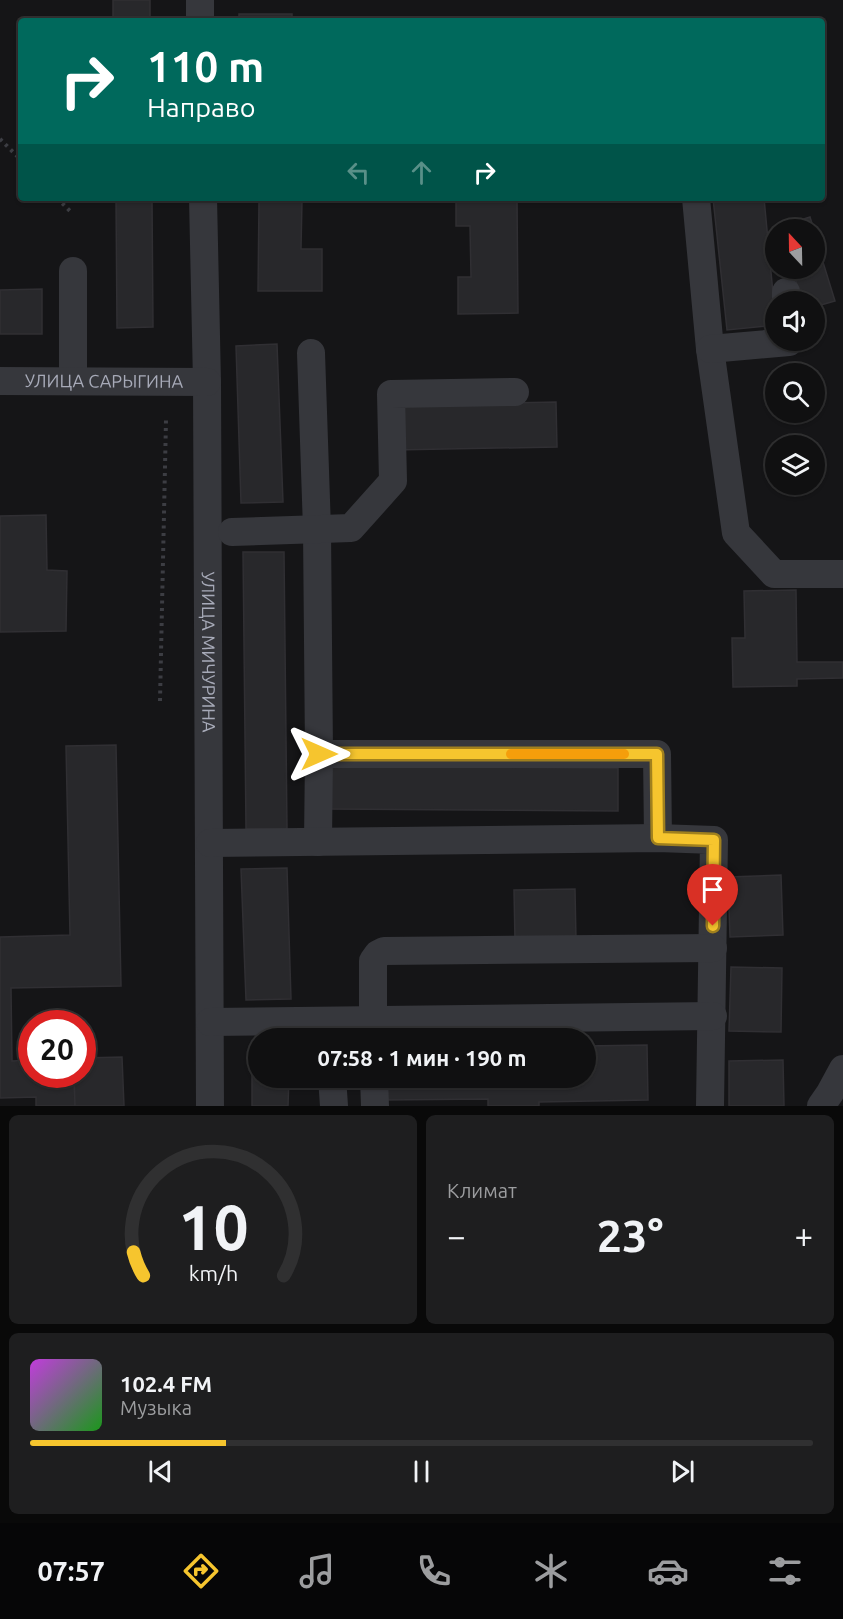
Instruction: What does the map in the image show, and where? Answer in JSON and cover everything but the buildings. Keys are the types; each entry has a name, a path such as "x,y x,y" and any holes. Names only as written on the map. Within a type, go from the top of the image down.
{"street":[{"path":"200,0 200,18"},
{"name":"УЛИЦА МИЧУРИНА","path":"203,201 207,382 210,1106"},
{"path":"696,201 710,350 736,533 774,574 843,574"},
{"path":"73,272 73,381"},
{"path":"710,350 765,344"},
{"path":"311,353 318,529 318,842"},
{"name":"УЛИЦА САРЫГИНА","path":"0,381 207,382"},
{"path":"232,532 351,528 393,481 391,394 516,392"},
{"path":"319,754 657,754 658,838"},
{"path":"210,843 658,838 714,840 710,1106"},
{"path":"373,1028 373,961 378,954 384,951 713,948"},
{"path":"399,1028 713,1016"},
{"path":"210,1022 313,1028"},
{"path":"821,1106 843,1069"},
{"path":"333,1088 334,1106"},
{"path":"374,1088 375,1106"}],"path":[{"path":"0,139 18,157"},
{"path":"60,201 72,213"},
{"path":"160,701 166,420"}],"slow traffic":[{"path":"511,754 624,754"}],"route":[{"path":"319,754 657,754 658,838 714,840 713,926"}]}
